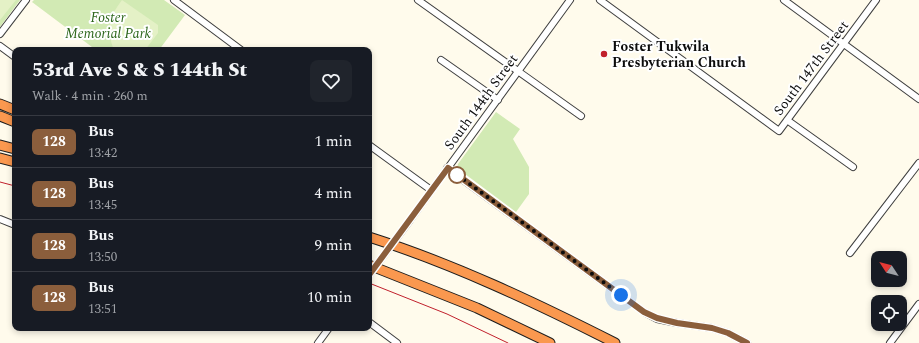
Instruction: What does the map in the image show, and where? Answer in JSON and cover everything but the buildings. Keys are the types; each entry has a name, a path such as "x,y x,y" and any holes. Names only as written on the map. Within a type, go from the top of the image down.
{"highway":[{"path":"0,104 12,109"},
{"path":"0,116 12,121"},
{"path":"0,145 12,148"},
{"path":"0,158 12,161"},
{"path":"372,238 398,246 479,280 621,343"},
{"path":"372,266 477,308 548,342"},
{"path":"594,332 615,343"}],"street":[{"path":"0,34 26,0"},
{"path":"174,0 237,47"},
{"path":"418,0 581,116"},
{"name":"South 144th Street","path":"372,271 570,0"},
{"name":"South 147th Street","path":"600,0 779,131 876,0"},
{"path":"784,0 919,99"},
{"path":"0,46 12,55"},
{"path":"440,60 498,100"},
{"path":"788,120 853,167"},
{"path":"372,147 431,190"},
{"path":"850,253 919,163"},
{"path":"448,168 644,312 664,320 712,328 728,333 747,343"},
{"path":"0,219 12,224"},
{"path":"890,343 919,304"},
{"path":"372,324 397,343"},
{"path":"318,343 327,331"}],"green space":[{"path":"0,0 20,0 0,27"},
{"path":"0,0 16,0 0,20"},
{"name":"Foster Memorial Park","path":"34,0 164,0 185,15 161,47 92,47 32,2"},
{"path":"122,0 158,25 158,33 147,47 113,47 110,36 110,24 114,12"},
{"path":"496,112 520,129 513,139 529,167 529,194 516,212 457,168 458,164"}],"tram line":[{"path":"0,182 12,185"},
{"path":"372,284 447,314 508,343"}],"bus line":[{"name":"128","path":"372,271 448,168 644,312 657,318 677,323 712,328 728,333 747,343"}],"place":[{"name":"Foster Tukwila Presbyterian Church","path":"604,54"}],"route":[{"path":"457,175 452,171 621,295"}]}
